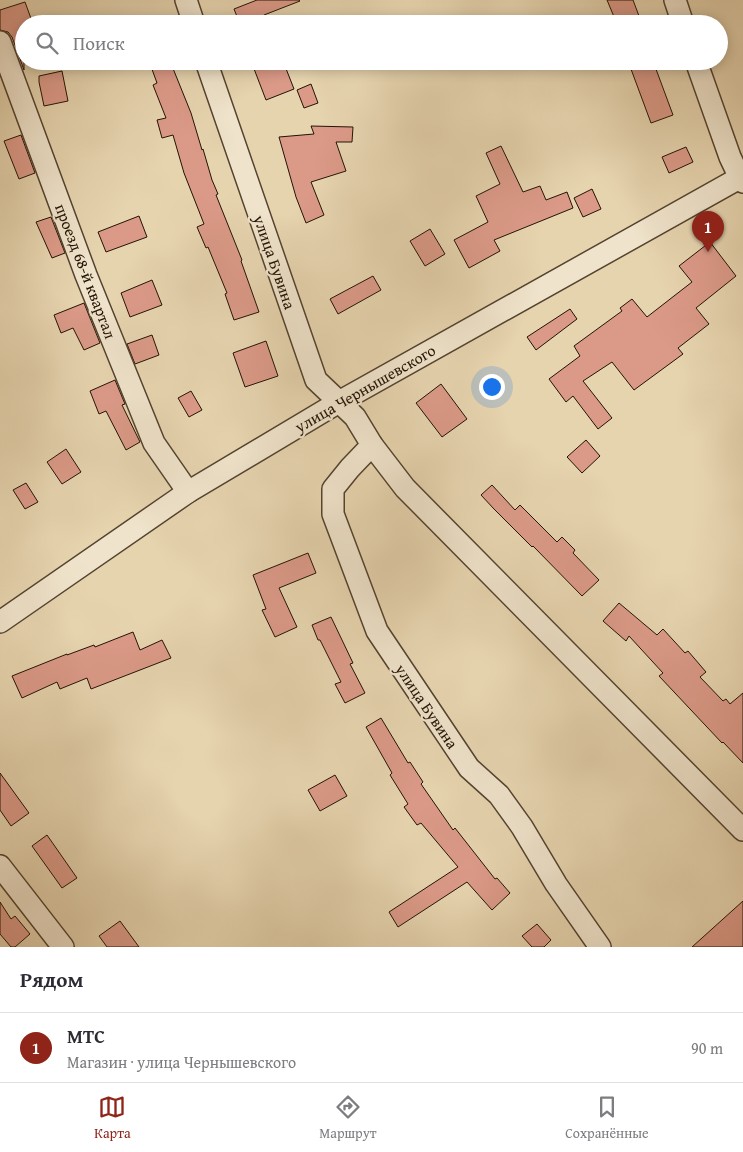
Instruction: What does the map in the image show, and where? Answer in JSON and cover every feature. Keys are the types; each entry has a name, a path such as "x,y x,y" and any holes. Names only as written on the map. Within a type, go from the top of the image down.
{"street":[{"path":"186,0 191,15"},
{"path":"675,0 680,15"},
{"name":"проезд 68-й квартал","path":"0,42 86,274 154,443 188,492"},
{"name":"улица Бувина","path":"209,70 316,380 355,417 372,445 405,488 743,830"},
{"path":"699,70 730,157 742,178"},
{"name":"улица Чернышевского","path":"2,618 188,492 339,402 742,178"},
{"name":"улица Бувина","path":"372,445 350,468 334,489 333,514 376,631 469,768 499,795 522,827 556,884 600,947"},
{"path":"0,866 63,947"}],"building":[{"path":"257,0 300,1 264,15 236,15 234,9"},
{"path":"607,0 633,0 639,15 613,15"},
{"path":"25,2 30,15 15,15 15,45 8,32 0,30 0,10"},
{"path":"152,70 174,70 191,113 218,194 216,195 242,260 259,312 234,320 225,294 227,293 208,247 206,248 197,227 204,224 184,173 173,135 162,138 157,120 166,118 153,85 157,83"},
{"path":"254,70 287,70 294,89 266,100"},
{"path":"631,70 656,70 673,115 651,123"},
{"path":"62,71 68,101 44,106 39,76"},
{"path":"311,84 318,103 304,108 297,90"},
{"path":"311,126 353,127 352,142 336,142 346,171 311,182 324,215 306,223 296,197 279,137 314,134"},
{"path":"21,135 35,173 19,179 4,141"},
{"path":"501,146 523,192 540,186 546,200 567,192 573,208 494,240 500,251 469,268 454,240 488,222 476,196 500,184 486,153"},
{"path":"686,147 693,162 669,173 662,157"},
{"path":"592,189 601,209 583,217 574,198"},
{"path":"139,216 147,237 106,252 98,232"},
{"path":"51,217 65,253 52,258 36,222"},
{"path":"430,229 445,254 425,266 410,241"},
{"path":"710,242 736,276 696,308 709,324 678,348 683,354 634,390 612,362 583,381 612,418 598,429 573,396 566,402 549,379 580,356 574,346 622,311 620,308 632,299 647,317 692,282 679,266"},
{"path":"373,276 381,290 338,314 330,299"},
{"path":"152,280 162,305 130,317 121,293"},
{"path":"84,303 100,343 84,350 73,328 61,333 54,315"},
{"path":"570,309 577,319 536,350 527,337"},
{"path":"152,335 159,355 135,364 127,344"},
{"path":"266,341 278,376 245,387 233,353"},
{"path":"115,380 125,404 122,405 140,442 126,450 106,411 99,414 90,391"},
{"path":"441,384 467,419 442,437 416,403"},
{"path":"191,391 202,410 189,417 178,398"},
{"path":"586,440 600,456 582,473 567,457"},
{"path":"66,449 81,472 62,484 47,462"},
{"path":"26,483 38,502 25,509 13,490"},
{"path":"492,485 515,510 520,505 557,542 562,537 575,550 573,553 599,580 582,596 481,495"},
{"path":"308,553 316,573 279,588 297,627 275,637 262,610 266,609 253,575"},
{"path":"619,603 657,635 663,629 685,653 688,651 706,672 700,677 723,701 726,699 730,704 743,693 743,763 659,676 663,673 629,636 626,641 603,621"},
{"path":"331,617 353,663 350,664 365,693 345,703 335,684 341,682 312,625"},
{"path":"133,632 140,650 162,640 171,658 91,689 87,678 60,689 57,682 22,698 12,676 67,654 94,645 95,647"},
{"path":"381,718 408,763 410,762 423,782 421,784 453,830 455,828 495,879 497,878 510,893 492,910 467,882 398,927 389,912 458,867 421,823 417,825 404,807 408,804 390,775 392,773 366,727"},
{"path":"0,773 29,813 11,826 0,810"},
{"path":"335,775 347,796 320,811 308,790"},
{"path":"47,835 77,878 62,888 32,846"},
{"path":"743,901 743,947 692,947"},
{"path":"0,902 11,919 15,916 30,934 15,947 11,947 0,934"},
{"path":"120,921 139,947 107,947 99,936"},
{"path":"537,924 551,940 544,947 532,947 522,936"}],"place":[{"name":"МТС","path":"708,252"}]}
